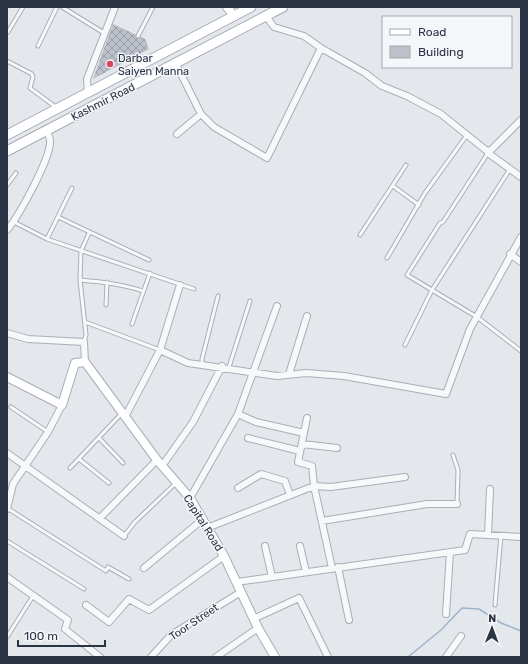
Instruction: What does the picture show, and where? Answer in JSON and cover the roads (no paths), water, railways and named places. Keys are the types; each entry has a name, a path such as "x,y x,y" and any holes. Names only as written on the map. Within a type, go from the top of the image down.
{"main road":[{"name":"Kashmir Road","path":"7,135 251,7"},
{"name":"Kashmir Road","path":"7,151 130,89 283,7"},
{"path":"123,74 130,89"}],"street":[{"path":"88,93 86,79 115,7"},
{"path":"227,7 234,16"},
{"path":"266,16 274,27 304,36 321,48 366,73 382,86 407,96 441,114 489,151 521,120"},
{"path":"176,64 201,114 214,127 267,158 321,48"},
{"path":"177,134 201,114"},
{"path":"7,230 14,222 38,178 50,142 47,131"},
{"path":"488,153 521,177"},
{"path":"160,350 188,363 253,371 277,376 306,373 344,376 446,394 470,329 510,254 521,237"},
{"path":"510,254 521,262"},
{"path":"124,415 160,350 180,285"},
{"path":"190,498 238,414 277,306"},
{"path":"289,374 307,316"},
{"path":"7,333 28,339 84,342 85,362 79,361 75,364 62,405 48,432 13,484 7,508"},
{"name":"Capital Road","path":"85,362 160,463 190,498 224,556 253,619 275,657"},
{"path":"100,518 160,463 193,422 225,367"},
{"path":"8,378 62,405"},
{"path":"238,414 256,422 304,433"},
{"path":"307,418 298,462 312,466 314,486 322,521 349,620"},
{"path":"248,438 300,451"},
{"path":"302,444 337,448"},
{"path":"7,453 124,536"},
{"path":"238,488 261,474 285,481 290,495"},
{"path":"207,528 314,486 331,487 405,477"},
{"path":"488,535 490,489"},
{"path":"322,521 427,504 457,504"},
{"path":"144,568 202,520"},
{"path":"237,582 465,550 470,534 521,537"},
{"path":"265,546 272,577"},
{"path":"300,546 306,572"},
{"path":"446,614 450,552"},
{"path":"86,605 109,622 129,599 149,610 224,556"},
{"path":"7,577 68,620 65,629 100,657"},
{"name":"Toor Street","path":"151,657 172,635 241,592"},
{"path":"253,619 299,598 328,657"},
{"path":"216,657 258,628"},
{"path":"446,657 461,636"}],"lane":[{"path":"8,32 23,7"},
{"path":"38,46 57,7"},
{"path":"62,7 104,33"},
{"path":"138,36 153,7"},
{"path":"7,61 32,74 33,77 30,88 58,109"},
{"path":"387,258 419,205 467,135"},
{"path":"488,153 407,274 477,317 521,351"},
{"path":"360,235 406,165"},
{"path":"405,345 432,290 510,169"},
{"path":"7,185 16,173"},
{"path":"393,186 419,205"},
{"path":"47,240 72,188"},
{"path":"58,218 149,260"},
{"path":"14,222 47,240 150,273 194,289"},
{"path":"84,342 86,335 80,280 81,251 89,233"},
{"path":"132,324 150,273"},
{"path":"80,280 107,282 143,291"},
{"path":"106,305 107,282"},
{"path":"202,364 218,296"},
{"path":"225,367 250,301"},
{"path":"85,322 160,350"},
{"path":"11,407 48,432"},
{"path":"70,468 124,415"},
{"path":"99,438 123,463"},
{"path":"453,455 458,470 457,504"},
{"path":"79,459 109,484"},
{"path":"124,536 135,522 176,483"},
{"path":"7,508 106,571 108,567 129,579"},
{"path":"495,605 501,535"},
{"path":"7,541 84,589"},
{"path":"7,637 33,596"}],"waterway":[{"path":"408,657 441,630 462,608 479,609 501,623 521,631"}],"place":[{"name":"Darbar Saiyen Manna","path":"110,64"}]}
